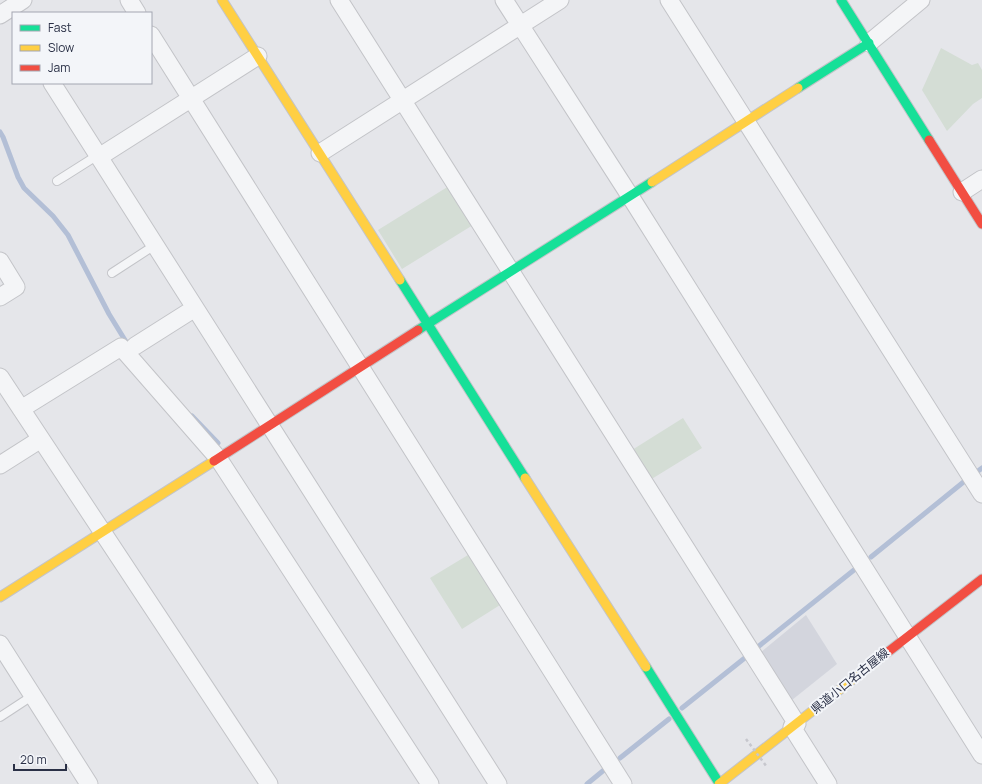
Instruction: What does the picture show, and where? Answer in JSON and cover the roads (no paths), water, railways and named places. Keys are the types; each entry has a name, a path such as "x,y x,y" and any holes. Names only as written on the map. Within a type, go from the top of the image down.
{"street":[{"path":"6,16 22,0"},
{"path":"129,0 136,12"},
{"path":"222,0 427,324 721,783"},
{"path":"339,0 795,726 828,784"},
{"path":"504,0 630,196 982,755"},
{"path":"320,153 560,0"},
{"path":"669,0 982,494"},
{"path":"841,0 982,224"},
{"path":"2,593 103,532 869,43 921,0"},
{"path":"152,37 623,784"},
{"path":"98,156 192,99 258,56"},
{"path":"53,84 498,784"},
{"path":"962,192 982,180"},
{"path":"0,261 16,286 0,297"},
{"path":"135,346 195,308"},
{"path":"21,409 121,348 218,458 429,784"},
{"path":"0,377 269,784"},
{"path":"0,465 41,439"},
{"name":"県道小口名古屋線","path":"721,783 795,726 906,636 982,579"},
{"path":"0,644 89,784"}],"lane":[{"path":"57,181 98,156"},
{"path":"112,273 155,245"},
{"path":"0,717 32,696"}],"waterway":[{"path":"0,132 24,188 53,216 68,235 109,314 128,345"},
{"path":"192,416 218,443"},
{"path":"978,471 982,468"},
{"path":"871,557 966,480"},
{"path":"759,646 854,570"},
{"path":"682,708 746,657"},
{"path":"620,758 669,719"},
{"path":"587,784 604,770"}]}
